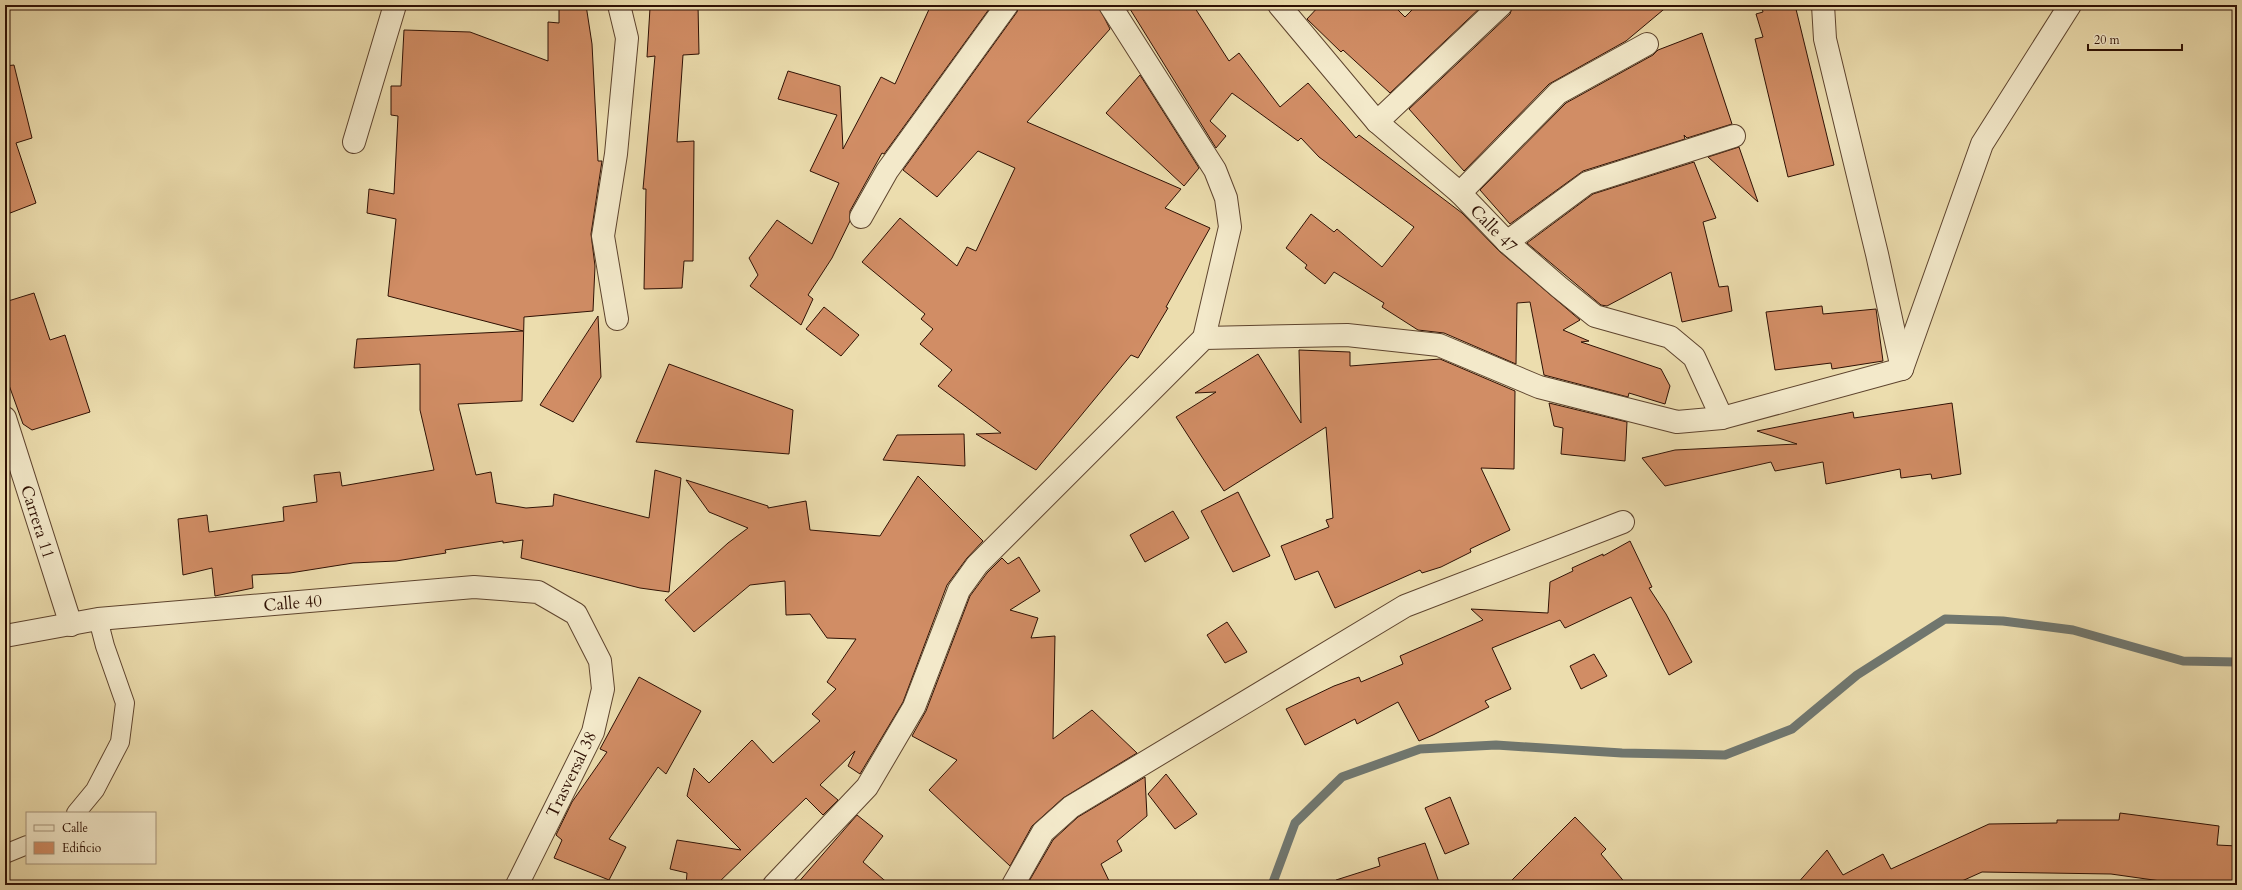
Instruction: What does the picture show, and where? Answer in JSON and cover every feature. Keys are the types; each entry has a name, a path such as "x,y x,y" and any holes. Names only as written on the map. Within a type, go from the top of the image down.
{"street":[{"path":"354,142 396,5"},
{"path":"617,318 603,236 616,154 627,38 619,5"},
{"path":"861,217 887,171 1007,5"},
{"path":"774,885 867,787 914,707 959,590 977,565 1204,338 1230,226 1226,198 1215,170 1110,5"},
{"name":"Calle 47","path":"1279,5 1377,122 1460,193 1507,242 1595,316 1670,337 1694,357 1722,418"},
{"path":"1377,122 1501,5"},
{"path":"1823,5 1825,39 1878,254 1902,369"},
{"path":"1902,369 1982,144 2070,5"},
{"path":"1460,193 1558,93 1647,44"},
{"path":"1507,242 1587,183 1734,136"},
{"path":"1204,338 1347,335 1439,345 1539,387 1677,422 1722,418 1902,369"},
{"name":"Carrera 11","path":"5,418 71,625"},
{"path":"1013,885 1044,832 1071,807 1405,606 1623,522"},
{"name":"Calle 40","path":"5,636 98,620 474,587 538,592 576,614"},
{"name":"Trasversal 38","path":"517,885 593,732 603,689 600,661 576,614"}],"lane":[{"path":"77,812 95,790 120,742 125,703 105,646 98,620"},
{"path":"5,854 26,845"}],"building":[{"path":"559,5 586,5 592,44 598,161 602,161 591,234 595,266 593,311 524,317 522,401 458,404 476,475 491,472 496,503 526,508 553,506 554,494 649,518 655,470 681,478 669,592 640,588 521,558 523,540 503,543 503,541 445,550 446,553 396,561 353,563 290,573 252,575 253,588 215,596 212,568 183,575 178,519 207,515 209,532 284,521 283,507 317,502 314,475 340,472 342,486 434,470 420,410 420,364 354,368 357,339 523,331 388,296 396,219 367,213 369,189 394,194 398,116 391,115 391,86 401,86 404,30 470,32 548,61 548,22 559,23"},
{"path":"698,5 699,54 683,55 677,142 694,141 693,261 684,261 682,288 644,289 646,189 643,189 655,56 647,57 650,8"},
{"path":"931,5 992,5 884,154 882,153 850,211 850,221 832,258 808,295 813,299 801,325 750,286 758,275 749,258 777,220 812,244 839,183 810,171 837,115 778,99 788,71 840,86 843,149 881,77 895,84"},
{"path":"1019,5 1098,5 1110,29 1027,122 1181,189 1165,208 1210,228 1166,307 1168,308 1138,358 1131,355 1036,470 976,434 1001,433 938,386 952,370 920,344 933,329 921,319 925,314 862,262 900,218 957,266 967,247 976,251 1015,168 978,151 937,197 903,170 1017,12"},
{"path":"1125,5 1193,5 1229,61 1239,53 1280,107 1308,83 1356,138 1359,135 1462,213 1499,251 1580,320 1563,330 1589,341 1581,342 1661,369 1670,386 1665,404 1629,393 1628,397 1544,375 1530,302 1517,303 1516,364 1444,333 1418,330 1382,307 1384,303 1334,272 1325,284 1305,268 1307,265 1286,248 1311,214 1334,232 1337,229 1382,267 1414,227 1319,157 1301,138 1298,141 1232,93 1210,121 1226,136 1216,148 1130,9 1128,10"},
{"path":"1320,5 1393,5 1405,17 1417,5 1483,5 1390,93 1343,50 1341,52 1307,19"},
{"path":"1513,5 1669,5 1626,41 1549,84 1464,171 1409,109 1510,14"},
{"path":"1761,5 1795,5 1834,165 1788,177 1755,39 1763,37 1756,14 1763,12"},
{"path":"1702,33 1732,124 1687,138 1684,135 1685,139 1583,171 1510,224 1480,190 1566,103 1653,55 1658,50"},
{"path":"14,65 32,138 16,143 36,203 5,215 5,66"},
{"path":"1140,75 1199,168 1184,186 1106,113"},
{"path":"1739,147 1758,202 1708,157"},
{"path":"1694,162 1716,218 1703,222 1719,287 1728,286 1732,311 1682,322 1671,272 1607,306 1601,305 1527,243 1593,194"},
{"path":"34,293 50,340 65,335 90,412 32,430 23,424 5,374 5,302"},
{"path":"1822,306 1823,314 1876,309 1883,361 1832,369 1831,363 1775,370 1766,312"},
{"path":"824,307 859,335 841,356 806,329"},
{"path":"598,316 601,377 573,422 540,405"},
{"path":"1299,350 1350,352 1350,366 1440,359 1515,391 1514,469 1481,468 1510,530 1470,549 1471,552 1441,567 1422,573 1420,570 1335,608 1318,571 1295,580 1281,546 1329,527 1326,520 1333,518 1326,427 1224,491 1176,417 1216,392 1195,393 1258,354 1301,423"},
{"path":"669,364 793,410 789,454 636,442"},
{"path":"1549,403 1627,422 1625,461 1561,454 1563,428 1554,426"},
{"path":"1952,403 1961,474 1932,479 1931,474 1901,478 1900,469 1826,484 1823,462 1775,471 1771,462 1665,486 1642,458 1675,450 1797,444 1757,431 1853,412 1854,418"},
{"path":"964,434 965,466 883,460 897,435"},
{"path":"918,476 983,541 967,558 947,585 903,702 860,774 848,766 855,751 820,785 838,800 823,815 806,798 716,885 686,885 687,873 670,869 677,840 741,850 687,796 694,768 709,783 752,740 773,763 820,721 812,714 836,689 827,682 856,639 827,638 810,614 786,615 785,581 750,585 694,632 665,600 728,543 748,528 709,512 686,480 768,506 768,508 806,501 810,530 880,536"},
{"path":"1238,492 1270,556 1233,572 1201,511"},
{"path":"1173,511 1189,538 1145,562 1130,535"},
{"path":"1630,541 1652,587 1649,588 1666,614 1692,662 1669,675 1631,597 1565,628 1560,620 1492,648 1511,689 1485,701 1489,707 1433,735 1419,741 1398,702 1357,724 1355,719 1305,745 1286,709 1334,686 1359,677 1361,682 1403,664 1400,656 1483,620 1471,609 1548,613 1550,582 1573,571 1572,568 1603,554 1603,556"},
{"path":"1019,557 1040,591 1010,610 1038,618 1031,638 1055,636 1053,739 1092,710 1137,753 1063,798 1032,826 1010,866 929,790 957,760 912,736 926,711 970,596 987,573 1002,558 1008,564"},
{"path":"1227,622 1247,652 1225,663 1207,635"},
{"path":"1594,654 1607,676 1581,689 1570,666"},
{"path":"639,677 701,711 666,774 658,767 609,839 626,847 609,880 554,858 562,840 556,835 572,802 607,752 600,749"},
{"path":"1166,774 1197,814 1175,829 1148,794"},
{"path":"1145,777 1147,816 1117,841 1122,851 1101,864 1111,885 1030,885 1028,883 1053,840 1078,817"},
{"path":"1450,797 1469,844 1445,854 1425,808"},
{"path":"2120,813 2219,826 2217,845 2237,846 2237,885 2189,885 2111,874 1982,872 1953,885 1796,885 1827,850 1843,875 1883,854 1891,869 1989,824 2057,823 2057,820 2119,820"},
{"path":"857,815 883,836 863,862 890,885 796,885"},
{"path":"1575,817 1606,849 1601,854 1627,885 1507,885"},
{"path":"1425,843 1440,885 1337,885 1336,880 1380,866 1378,858"}],"waterway":[{"path":"1272,885 1295,823 1342,777 1420,749 1496,745 1622,753 1725,755 1792,729 1857,675 1945,619 2003,621 2073,630 2183,661 2237,662"}]}
